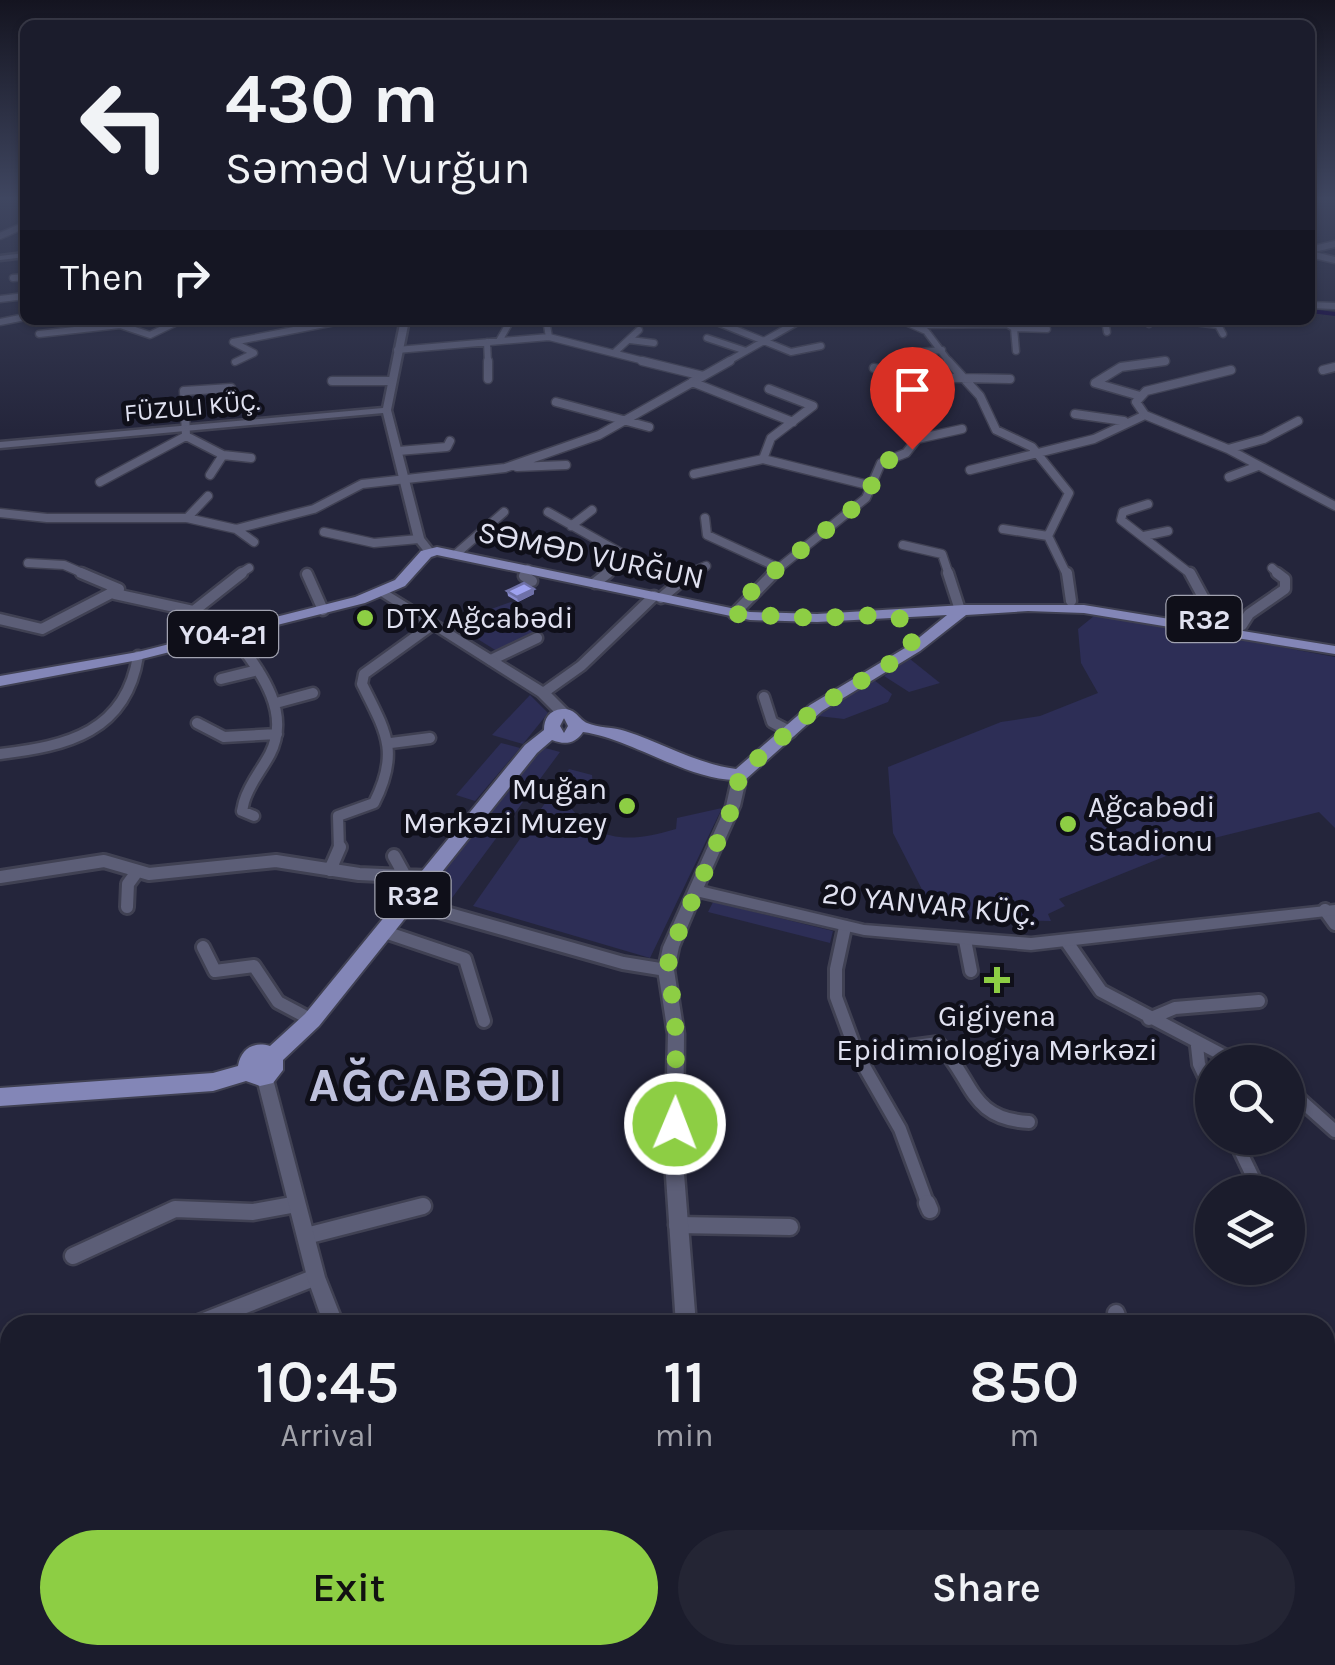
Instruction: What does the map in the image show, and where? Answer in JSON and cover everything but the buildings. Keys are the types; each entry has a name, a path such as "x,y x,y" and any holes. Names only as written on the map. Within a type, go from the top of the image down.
{"main road":[{"name":"SƏMƏD VURĞUN","path":"430,552 456,554 530,575 596,584 734,614 817,618 1084,608 1335,646"},
{"name":"Y04-21","path":"0,682 138,656 383,592 407,578 430,552"},
{"path":"383,592 543,693 566,716 578,721 580,728"},
{"name":"SƏMƏD VURĞUN","path":"960,610 997,601 1071,601 1242,625 1335,646"},
{"path":"566,716 549,723 551,732 568,736 580,728 607,731 709,770 740,774 831,698 906,654 960,610"},
{"path":"880,615 902,619 914,628 906,654"},
{"name":"R32","path":"0,1097 212,1082 261,1068 312,1020 531,750 551,732"}],"street":[{"path":"14,278 20,277"},
{"path":"40,334 120,326 152,338 173,325"},
{"path":"235,362 254,352 233,342 320,325"},
{"path":"403,325 387,410 419,539 430,552"},
{"path":"499,340 508,325"},
{"path":"547,325 550,336"},
{"path":"724,325 795,353 822,346"},
{"path":"0,512 186,518 236,528 314,509 362,484 514,466 572,447 792,325"},
{"path":"915,325 942,350 963,381 980,396 996,430 1036,452 1069,493 1048,536"},
{"path":"1006,325 1046,329"},
{"path":"1106,325 1107,332"},
{"path":"1218,325 1223,334"},
{"path":"1014,328 1016,351"},
{"path":"614,354 640,330"},
{"path":"397,350 550,336 704,376"},
{"path":"707,338 746,351"},
{"path":"630,340 654,343"},
{"path":"487,342 488,379"},
{"path":"910,354 942,350"},
{"path":"785,363 798,356 795,353"},
{"path":"1164,362 1121,367 1096,382 1140,396 1230,370"},
{"path":"1323,370 1335,366"},
{"path":"874,368 913,377 1010,379"},
{"path":"913,377 904,386 914,396"},
{"path":"332,382 390,381"},
{"path":"692,382 793,422"},
{"path":"186,431 184,391 231,388"},
{"path":"763,459 772,438 813,406 769,388"},
{"path":"1140,396 1136,402 1145,415 1228,450 1335,506"},
{"path":"556,402 578,411 628,418 649,427"},
{"name":"FÜZULI KÜÇ.","path":"0,445 387,410"},
{"path":"1074,414 1124,421"},
{"path":"970,470 1094,439 1124,421 1145,415"},
{"path":"1228,450 1264,439 1298,421"},
{"path":"734,614 756,586 866,498 881,464 912,449 911,442 962,429"},
{"path":"186,431 224,455 251,458"},
{"path":"100,482 186,431"},
{"path":"398,451 447,447 450,441"},
{"path":"210,476 224,455"},
{"path":"694,474 763,459 872,486"},
{"path":"514,466 566,465"},
{"path":"1229,477 1258,466"},
{"path":"486,472 505,478"},
{"path":"186,518 208,496"},
{"path":"1148,504 1121,516 1190,572 1216,621"},
{"path":"571,526 592,510"},
{"path":"456,554 504,512"},
{"path":"548,512 628,557 596,584"},
{"path":"706,518 702,524 707,535 778,568"},
{"path":"236,528 254,542"},
{"path":"1004,529 1048,536"},
{"path":"1144,536 1168,531"},
{"path":"324,532 374,543 419,539"},
{"path":"1048,536 1071,582 1071,601"},
{"path":"903,545 942,554 960,610"},
{"path":"0,618 42,630 119,590 116,584 64,565 28,562"},
{"path":"543,693 582,666 686,575 706,566"},
{"path":"178,646 180,631 193,612 215,590 249,568"},
{"path":"1242,625 1249,614 1285,589 1285,580 1272,568"},
{"path":"307,574 323,610"},
{"path":"115,594 193,612"},
{"path":"330,870 340,848 336,819 374,803 393,762 391,744 362,684 364,674 432,625"},
{"path":"232,632 276,703 274,750 244,793 242,810 254,816"},
{"path":"491,660 537,638"},
{"path":"0,754 59,744 103,721 133,687 138,656"},
{"path":"221,679 258,670"},
{"path":"276,703 312,694"},
{"path":"764,698 772,722 791,732"},
{"path":"197,722 212,737 222,740 277,734"},
{"path":"391,744 430,738"},
{"path":"685,1315 677,1225 676,1034 666,970 671,947 735,801 740,774"},
{"path":"394,856 404,876"},
{"path":"0,877 104,861 122,863 136,872 276,861 330,870 427,877"},
{"path":"126,907 128,884 136,872"},
{"name":"20 YANVAR KÜÇ.","path":"698,891 845,927 965,940 1067,942 1330,910"},
{"path":"407,902 623,963 666,970"},
{"path":"1330,910 1335,924"},
{"path":"845,927 834,984 857,1054 900,1130 930,1210"},
{"path":"384,932 465,959 484,1021"},
{"path":"965,940 971,971"},
{"path":"1067,942 1092,983 1195,1045"},
{"path":"203,947 215,971 254,966 278,1002 312,1020"},
{"path":"1150,1018 1175,1008 1259,1002"},
{"path":"857,1054 938,1042 985,1112 1006,1123 1028,1122"},
{"path":"261,1068 316,1278 330,1315"},
{"path":"1305,1104 1335,1131"},
{"path":"74,1256 175,1209 253,1212 298,1204"},
{"path":"306,1236 423,1206"},
{"path":"677,1225 790,1227"},
{"path":"220,1315 316,1278"}],"shaded area":[{"path":"511,602 549,628 500,653 452,623"},
{"path":"1107,615 1335,657 1335,828 1319,812 1206,840 1059,899 1065,906 1048,914 1051,921 964,919 961,908 931,907 893,833 888,767 1001,722 1040,716 1098,693 1081,663 1078,629 1094,616"},
{"path":"910,659 940,683 909,692 884,676"},
{"path":"874,680 892,694 888,702 844,719 818,716"},
{"path":"530,695 548,713 523,744 492,735"},
{"path":"501,743 520,748 475,801 456,795"},
{"path":"538,746 560,752 449,902 426,895"},
{"path":"569,769 592,775 593,786 565,800 588,825 614,836 659,834 676,829 677,818 722,808 650,958 473,906"},
{"path":"713,902 833,931 830,943 708,912"}],"waterway":[{"path":"1315,312 1335,314"}],"place":[{"name":"DTX Ağcabədi","path":"365,618"},
{"name":"Muğan Mərkəzi Muzey","path":"627,806"},
{"name":"Ağcabədi Stadionu","path":"1068,824"},
{"name":"Gigiyena Epidimiologiya Mərkəzi","path":"997,980"}],"district":[{"name":"AĞCABƏDI","path":"437,1085"}],"route":[{"path":"675,1124 676,1034 666,970 668,957 733,806 740,774 751,770 816,708 906,654 916,633 908,622 880,615 817,618 734,614 756,586 866,498 881,464 912,449"}]}
